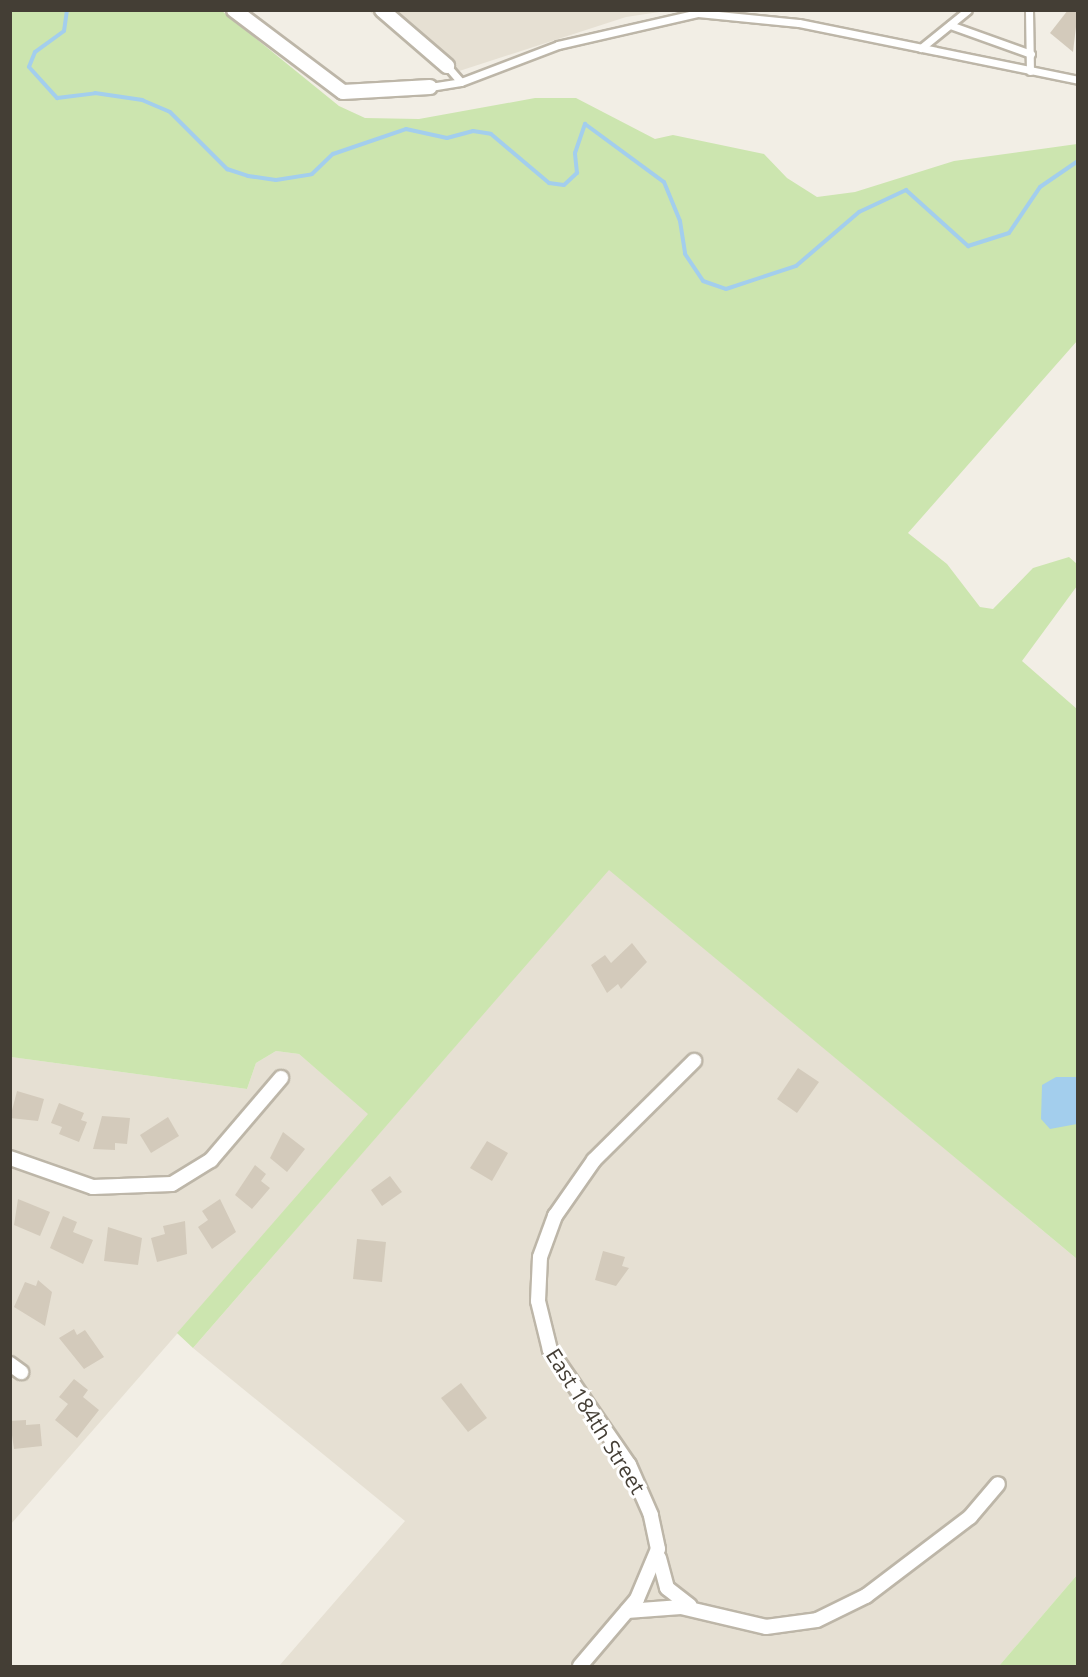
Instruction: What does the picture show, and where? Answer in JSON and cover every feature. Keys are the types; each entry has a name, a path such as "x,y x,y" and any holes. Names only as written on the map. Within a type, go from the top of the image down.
{"street":[{"path":"234,10 343,93 430,87"},
{"path":"382,10 447,66"},
{"name":"East 184th Street","path":"694,1061 626,1124 566,1198 546,1236 538,1279 550,1350 629,1465 651,1515 667,1588 698,1610"},
{"path":"10,1158 93,1187 172,1184 211,1160 281,1078"},
{"path":"627,1611 698,1610 766,1627 838,1611 969,1517 998,1484"},
{"name":"East 184th Street","path":"580,1666 627,1611 648,1582 658,1549"}],"lane":[{"path":"921,48 968,10"},
{"path":"1029,10 1030,71"},
{"path":"430,87 461,82 558,45 698,13 745,14 1077,80"},
{"path":"950,25 1031,54"},
{"path":"447,66 461,82"}],"shaded area":[{"path":"369,11 666,11 626,17 447,75"},
{"path":"609,869 1077,1259 1077,1575 999,1666 279,1666 405,1521 193,1348"},
{"path":"276,1051 299,1054 369,1114 11,1524 11,1057 247,1089 256,1063"}],"green space":[{"path":"10,11 222,11 339,106 365,118 419,119 535,98 576,98 655,139 673,135 764,154 787,178 817,197 855,192 954,161 1077,144 1077,341 908,533 947,564 980,607 993,609 1033,568 1069,557 1077,564 1077,586 1022,661 1077,709 1077,1259 609,870 193,1348 177,1333 368,1114 299,1054 276,1051 256,1063 247,1089 11,1057"},
{"path":"1077,1575 1077,1666 999,1666"}],"water":[{"path":"1056,1077 1077,1077 1077,1124 1050,1129 1041,1119 1042,1085"}],"building":[{"path":"1068,10 1078,10 1073,52 1050,33"},
{"path":"632,943 647,962 621,989 618,984 607,993 591,965 605,955 611,963"},
{"path":"798,1068 819,1082 797,1113 777,1099"},
{"path":"17,1091 44,1099 38,1121 10,1118"},
{"path":"59,1103 84,1113 81,1120 87,1122 79,1142 59,1134 62,1127 51,1123"},
{"path":"102,1116 130,1118 127,1144 115,1143 115,1150 93,1149"},
{"path":"168,1117 179,1136 151,1153 140,1135"},
{"path":"283,1132 305,1149 287,1172 270,1158"},
{"path":"487,1141 508,1153 492,1181 470,1168"},
{"path":"255,1165 266,1174 261,1181 270,1188 252,1209 235,1195"},
{"path":"390,1176 402,1192 382,1206 371,1190"},
{"path":"18,1199 50,1212 40,1236 14,1225"},
{"path":"220,1199 236,1232 212,1249 198,1227 208,1220 202,1211"},
{"path":"63,1216 77,1222 73,1232 93,1240 83,1264 50,1248"},
{"path":"185,1221 187,1254 157,1262 151,1238 165,1234 163,1226"},
{"path":"108,1227 142,1238 138,1265 104,1261"},
{"path":"357,1239 386,1242 382,1282 353,1279"},
{"path":"603,1251 625,1257 622,1266 629,1268 616,1286 595,1280"},
{"path":"38,1280 52,1292 45,1326 14,1307 25,1282 36,1286"},
{"path":"74,1329 77,1335 85,1330 104,1357 84,1369 59,1338"},
{"path":"74,1379 88,1390 83,1397 99,1410 77,1438 55,1420 68,1404 59,1397"},
{"path":"461,1383 487,1418 468,1432 441,1398"},
{"path":"26,1420 26,1425 40,1424 42,1446 14,1449 10,1421"}],"waterway":[{"path":"67,10 64,31 35,52 29,67 57,98 95,93 142,100 170,112 227,169 248,176 276,180 312,174 333,154 406,129 447,138 473,131 491,134 549,183 564,185 577,173 575,153 585,124 664,182 680,221 685,254 703,281 726,289 796,266 859,212 906,190 968,246 1009,233 1040,187 1078,161"}]}
